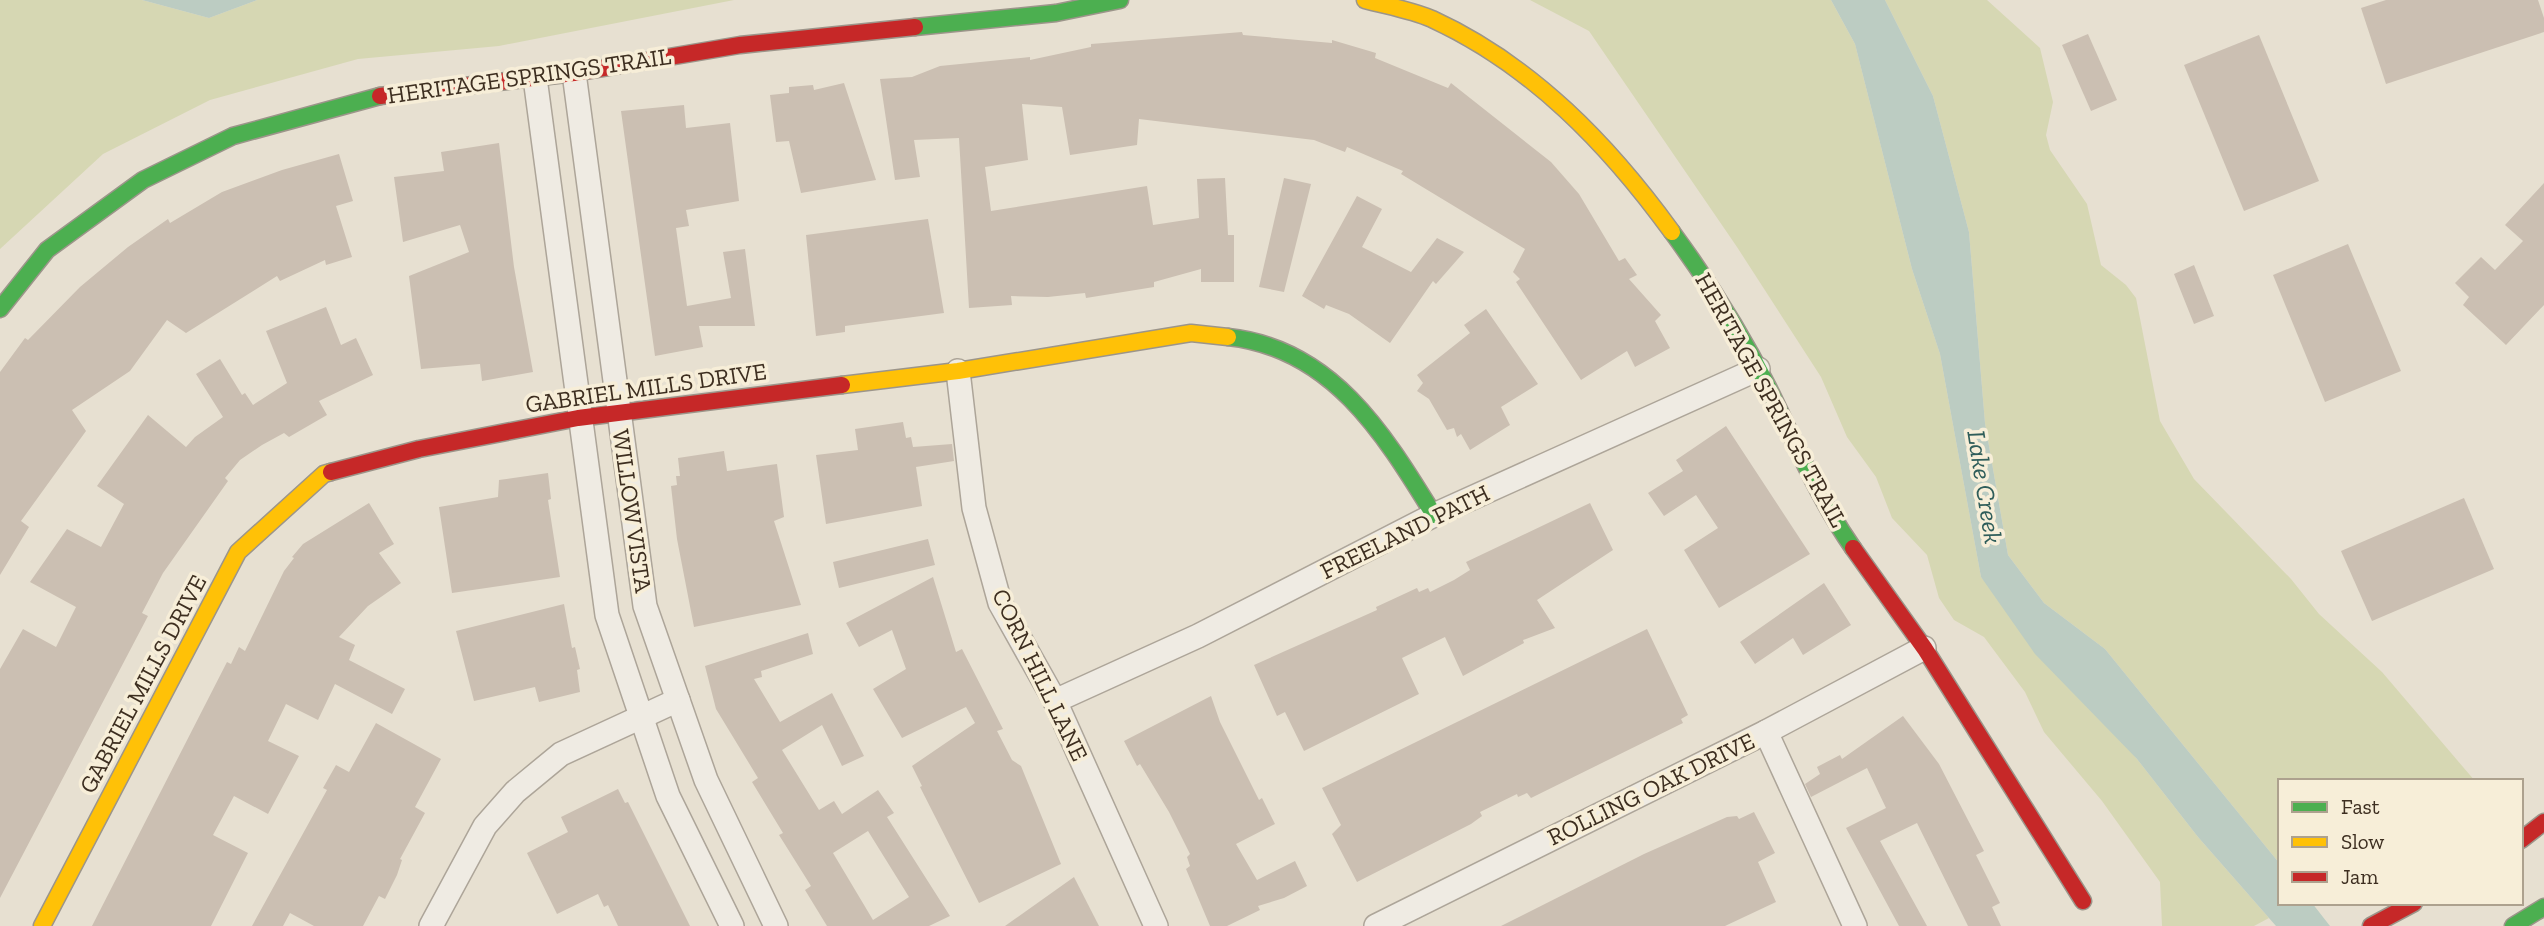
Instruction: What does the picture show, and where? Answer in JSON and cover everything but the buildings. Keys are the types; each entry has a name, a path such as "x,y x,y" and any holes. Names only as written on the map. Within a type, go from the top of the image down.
{"street":[{"name":"HERITAGE SPRINGS TRAIL","path":"0,309 47,250 143,180 233,136 367,98 575,73 740,45 1056,13 1121,0"},
{"name":"HERITAGE SPRINGS TRAIL","path":"1365,0 1428,18 1479,42 1555,97 1596,137 1649,201 1694,265 1758,369 1824,503 1924,648 2083,901"},
{"name":"WILLOW VISTA","path":"575,73 617,412 645,606 706,780 776,926"},
{"name":"WILLOW VISTA","path":"535,78 578,418 607,615 668,796 732,926"},
{"name":"GABRIEL MILLS DRIVE","path":"42,926 237,552 324,474 419,449 578,418 958,371 1191,333 1238,338 1286,350 1333,382 1368,416 1396,454 1434,515"},
{"name":"FREELAND PATH","path":"1055,701 1198,636 1434,515 1758,369"},
{"name":"CORN HILL LANE","path":"958,371 974,509 1000,603 1055,701 1156,926"},
{"name":"ROLLING OAK DRIVE","path":"1376,926 1766,732 1924,648"},
{"path":"431,926 485,826 515,792 561,754 678,699"},
{"path":"1766,732 1855,926"},
{"path":"2523,838 2544,822"},
{"path":"2371,926 2410,905"},
{"path":"2514,926 2544,907"}],"green space":[{"path":"0,0 142,0 209,18 257,0 734,0 499,46 358,59 210,100 103,154 0,249"},
{"path":"1530,0 1831,0 1855,44 1912,269 1940,354 1981,577 2269,918 2254,926 2162,926 2160,882 2102,801 2044,732 2025,692 1984,637 1954,620 1939,598 1927,555 1892,518 1876,477 1847,437 1821,377 1737,247 1589,31"},
{"path":"1885,0 1987,0 2040,48 2053,102 2046,135 2050,150 2087,204 2101,265 2126,285 2136,298 2160,421 2194,479 2291,579 2319,614 2382,672 2473,779 2278,779 2278,862 2105,649 2044,603 2008,555 1985,423 1969,232 1933,96"}],"water":[{"path":"142,0 257,0 209,18"},
{"name":"Lake Creek","path":"1831,0 1885,0 1933,96 1969,232 1985,423 2008,555 2044,603 2105,649 2278,862 2278,905 2314,905 2330,926 2276,926 2198,837 2137,759 2035,654 1981,577 1940,354 1912,269 1855,44"}],"traffic: fast":[{"path":"915,27 1056,13 1120,0"},
{"path":"0,309 47,250 143,180 233,136 380,96"},
{"path":"1672,232 1747,347 1818,490 1853,548"},
{"path":"1228,337 1265,344 1297,358 1326,377 1374,426 1434,515"},
{"path":"2513,926 2544,907"}],"traffic: slow":[{"path":"1365,0 1432,19 1503,59 1535,83 1566,110 1622,168 1672,232"},
{"path":"842,385 958,371 1191,333 1228,337"},
{"path":"42,926 238,552 324,474 331,472"}],"traffic: jam":[{"path":"380,96 574,73 740,45 915,27"},
{"path":"331,472 419,449 578,418 842,385"},
{"path":"1853,548 1925,649 2083,901"},
{"path":"2523,838 2544,822"},
{"path":"2371,926 2410,905"}]}
